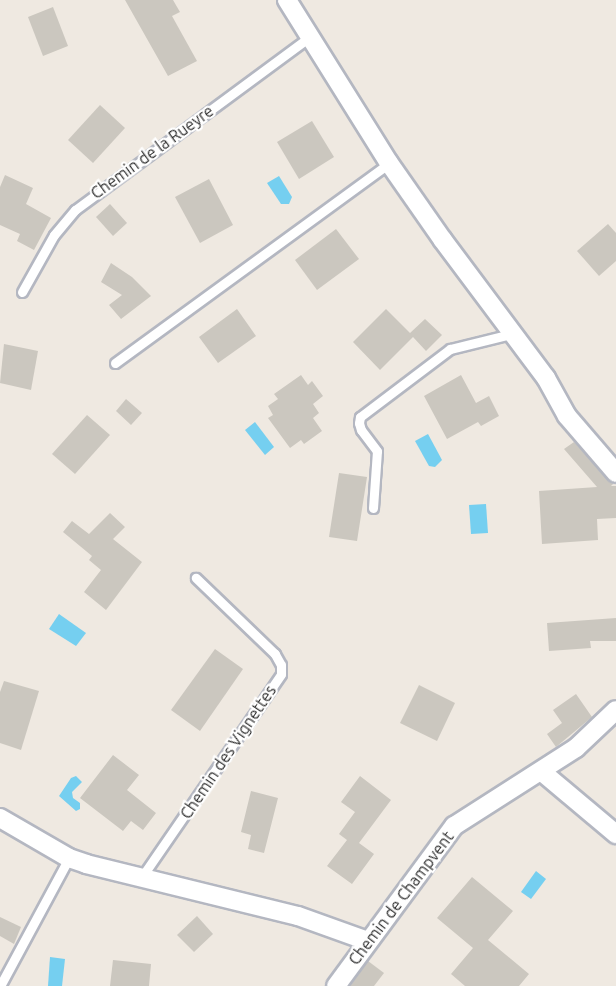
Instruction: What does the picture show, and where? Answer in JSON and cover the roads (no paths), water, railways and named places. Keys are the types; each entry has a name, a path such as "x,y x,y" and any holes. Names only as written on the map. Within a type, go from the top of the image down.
{"street":[{"path":"287,0 389,163 546,378 567,416 616,473"},
{"name":"Chemin de Champvent","path":"336,986 454,826 576,748 616,710"},
{"path":"542,771 616,834"},
{"path":"0,818 69,858 298,916 368,941"}],"lane":[{"name":"Chemin de la Rueyre","path":"22,292 54,235 75,210 310,37"},
{"path":"115,363 389,163"},
{"path":"373,508 377,451 361,430 360,417 450,349 512,334"},
{"name":"Chemin des Vignettes","path":"141,878 281,674 281,665 275,654 196,578"},
{"path":"0,986 69,858"}],"water":[{"path":"279,176 292,197 289,204 281,204 267,183"},
{"path":"255,422 274,447 265,455 245,430"},
{"path":"428,434 442,460 435,467 429,466 415,441"},
{"path":"486,504 488,533 471,534 469,505"},
{"path":"59,614 86,633 76,646 49,629"},
{"path":"76,776 82,782 72,792 73,798 80,803 80,809 76,811 59,796 71,778"},
{"path":"536,871 546,879 531,899 521,892"},
{"path":"50,957 65,959 62,986 48,986"}]}
